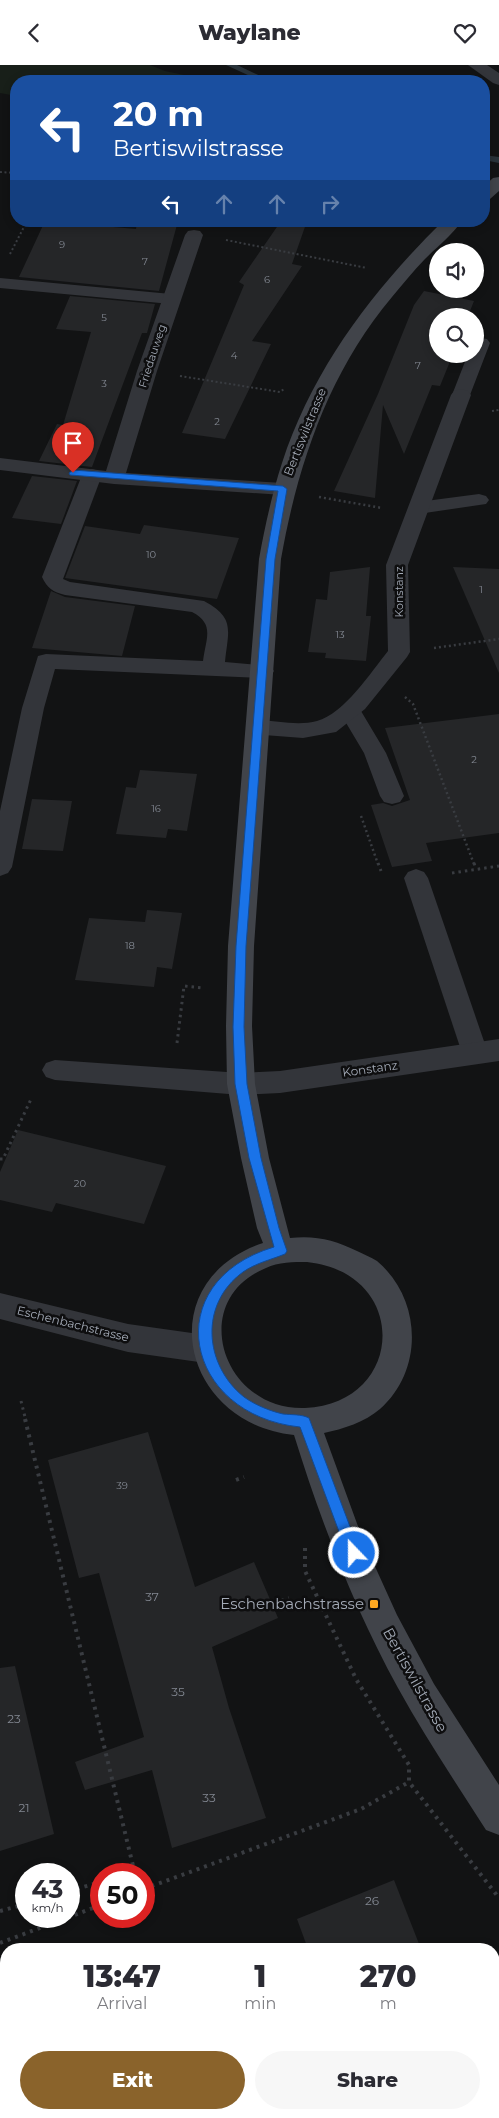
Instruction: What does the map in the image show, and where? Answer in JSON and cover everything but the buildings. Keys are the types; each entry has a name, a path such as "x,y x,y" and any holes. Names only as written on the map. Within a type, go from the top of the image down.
{"main road":[{"name":"Bertiswilstrasse","path":"281,1251 272,1228 255,1158 241,1084 240,976 270,559 283,489 314,406 342,353 387,289 447,227"},
{"path":"307,1249 333,1253 357,1264 376,1280 391,1300 399,1323 399,1347 392,1371 378,1391 358,1407 332,1418 305,1422 282,1419 260,1412 240,1401 225,1386 213,1369 206,1349 205,1327 210,1305 221,1286 238,1269 258,1257 281,1251 307,1249"},
{"name":"Bertiswilstrasse","path":"305,1422 333,1502 374,1605 395,1648 426,1704 499,1817"}],"street":[{"path":"476,65 499,80"},
{"name":"Friedauweg","path":"114,478 171,299 194,235"},
{"name":"Konstanz","path":"259,728 306,729 327,727 350,711 399,652 397,565 461,395"},
{"path":"0,464 114,478 283,489"},
{"name":"Konstanz","path":"241,1084 280,1082 487,1052"},
{"name":"Eschenbachstrasse","path":"0,1306 128,1338 206,1349"}],"lane":[{"path":"0,283 171,299"},
{"name":"Konstanz","path":"461,395 473,363"},
{"path":"92,475 52,577 55,583 65,588 197,606 212,614 218,626 213,669"},
{"path":"418,508 479,500"},
{"path":"0,867 33,708 46,661 263,671"},
{"path":"350,711 375,753 392,796"},
{"path":"416,878 487,1052"},
{"path":"55,1070 241,1084"}],"path":[{"path":"9,257 24,227"},
{"path":"223,240 362,267"},
{"path":"179,376 280,392 287,385"},
{"path":"320,498 388,509"},
{"path":"432,648 499,639"},
{"path":"413,704 476,869"},
{"path":"359,809 385,882 499,866"},
{"path":"173,1079 184,986 208,989"},
{"path":"0,1159 3,1159 36,1088 44,1088 55,1070"},
{"path":"21,1401 133,1863"},
{"path":"236,1479 244,1477"},
{"path":"281,1601 289,1598"},
{"path":"155,1885 361,1809 409,1783 499,1899"},
{"path":"0,1911 15,1906"},
{"path":"0,1943 90,1909"}],"shaded area":[{"path":"0,65 150,65 165,71 184,75 10,75 10,95 0,93"}],"waterway":[{"path":"230,65 253,75"},
{"path":"490,159 499,160"}],"place":[{"name":"Eschenbachstrasse","path":"374,1604"}],"route":[{"path":"73,473 114,478 283,489 276,517 270,559 239,986 241,1084 255,1158 272,1228 281,1251 258,1257 238,1269 221,1286 210,1305 205,1327 206,1349 213,1369 225,1386 240,1401 260,1412 282,1419 305,1422 315,1455 354,1553"}]}
